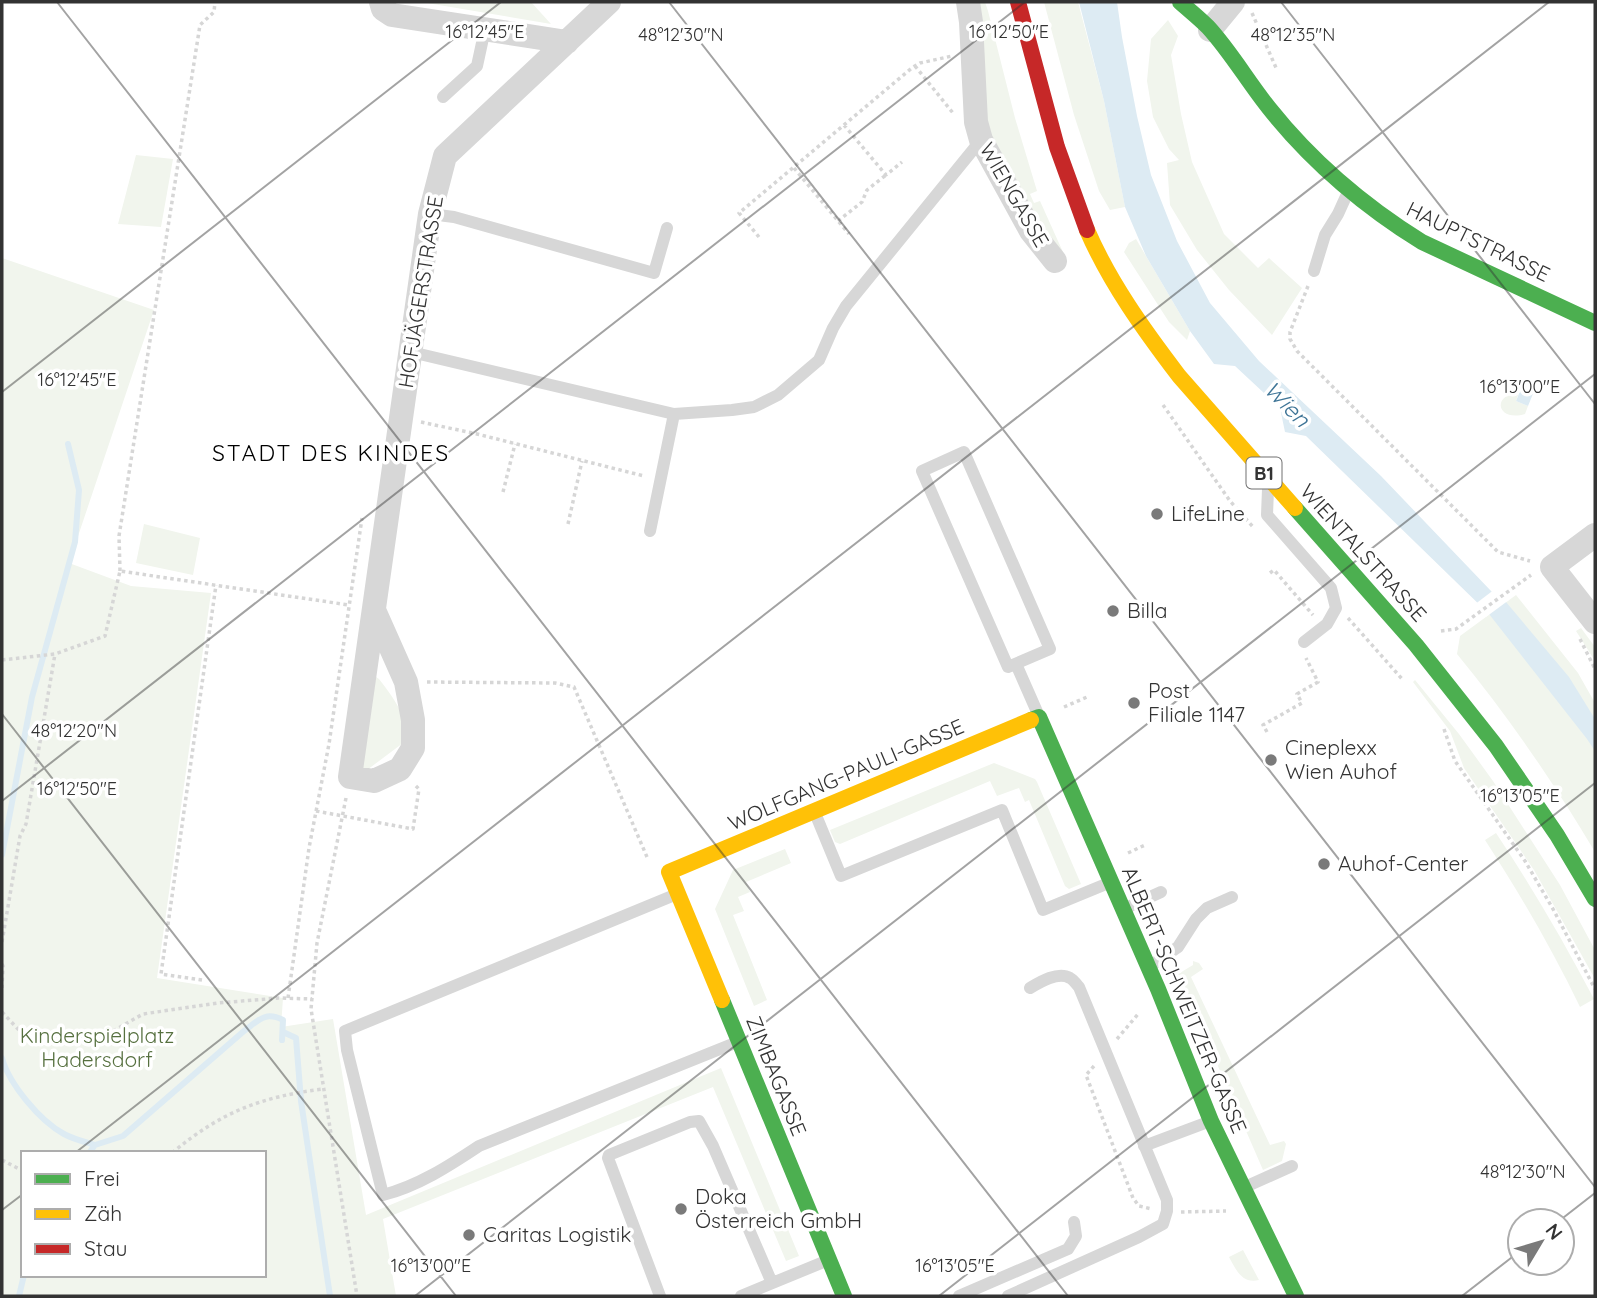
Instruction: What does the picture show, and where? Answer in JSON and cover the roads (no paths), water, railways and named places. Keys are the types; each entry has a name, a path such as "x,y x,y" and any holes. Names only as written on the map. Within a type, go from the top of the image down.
{"main road":[{"name":"WIENTALSTRASSE","path":"1018,2 1056,148 1088,234 1105,268 1146,333 1171,366 1268,478 1405,632 1496,747 1557,835 1595,899"},
{"name":"HAUPTSTRASSE","path":"1180,2 1210,30 1272,112 1310,153 1349,189 1398,228 1422,242 1595,323"},
{"name":"WOLFGANG-PAULI-GASSE","path":"668,872 1039,718"},
{"name":"ALBERT-SCHWEITZER-GASSE","path":"1039,718 1123,909 1211,1121 1296,1296"},
{"name":"ZIMBAGASSE","path":"668,872 844,1296"}],"street":[{"path":"381,2 383,9 392,15 567,42"},
{"name":"HOFJÄGERSTRASSE","path":"374,610 406,682 413,720 413,748 401,769 374,781 350,778 430,214 445,156 609,2"},
{"name":"WIENGASSE","path":"968,2 979,131 1031,231 1055,261"},
{"path":"1210,30 1241,5"},
{"path":"1595,535 1552,567 1595,622"}],"lane":[{"path":"443,97 477,66 485,29"},
{"path":"411,352 674,415 754,407 778,395 818,360 846,306 979,131"},
{"path":"1314,271 1325,235 1349,189"},
{"path":"430,214 454,217 654,273 667,228"},
{"path":"650,531 674,415"},
{"path":"964,452 1050,649 1016,664 1008,667 922,471 964,452"},
{"path":"1268,478 1267,515 1331,588 1336,608 1327,624 1304,642"},
{"path":"1016,664 1039,718"},
{"path":"814,811 841,876 1002,810 1043,909 1111,882"},
{"path":"1123,909 1161,892"},
{"path":"678,894 345,1031 347,1050 383,1195 404,1189 447,1167 479,1146 739,1041"},
{"path":"1148,968 1178,947 1196,919 1207,908 1232,897"},
{"path":"1008,1296 1139,1237 1163,1224 1167,1212 1167,1200 1079,986 1070,978 1060,976 1030,988"},
{"path":"660,1296 608,1158 609,1155 690,1122 699,1121 713,1146 772,1283"},
{"path":"1144,1146 1211,1121"},
{"path":"1243,1188 1292,1166"},
{"path":"960,1296 1068,1249 1076,1236 1074,1222"},
{"path":"741,1296 829,1259"}],"water":[{"name":"Wien","path":"1079,2 1117,2 1137,116 1151,175 1177,241 1210,303 1259,361 1381,476 1492,592 1506,602 1569,677 1595,719 1595,751 1489,614 1306,436 1285,432 1280,408 1235,366 1214,364 1190,331 1146,256 1125,207 1104,101"},
{"path":"1525,379 1537,384 1528,406 1516,401"}],"waterway":[{"path":"2,855 32,697 75,542 79,490 68,444"},
{"path":"90,1151 95,1145 123,1136 258,1020 271,1016 283,1020 282,1040"},
{"path":"283,1032 296,1038 301,1101 330,1296"},
{"path":"2,1058 18,1090 45,1120 68,1136 95,1145"},
{"path":"19,1296 24,1277"}],"place":[{"name":"LifeLine","path":"1157,514"},
{"name":"Billa","path":"1113,611"},
{"name":"Post Filiale 1147","path":"1134,703"},
{"name":"Cineplexx Wien Auhof","path":"1271,760"},
{"name":"Auhof-Center","path":"1324,864"},
{"name":"Doka Österreich GmbH","path":"681,1209"},
{"name":"Caritas Logistik","path":"469,1235"}],"district":[{"name":"STADT DES KINDES","path":"331,453"}],"park label":[{"name":"Kinderspielplatz Hadersdorf","path":"97,1048"}]}
